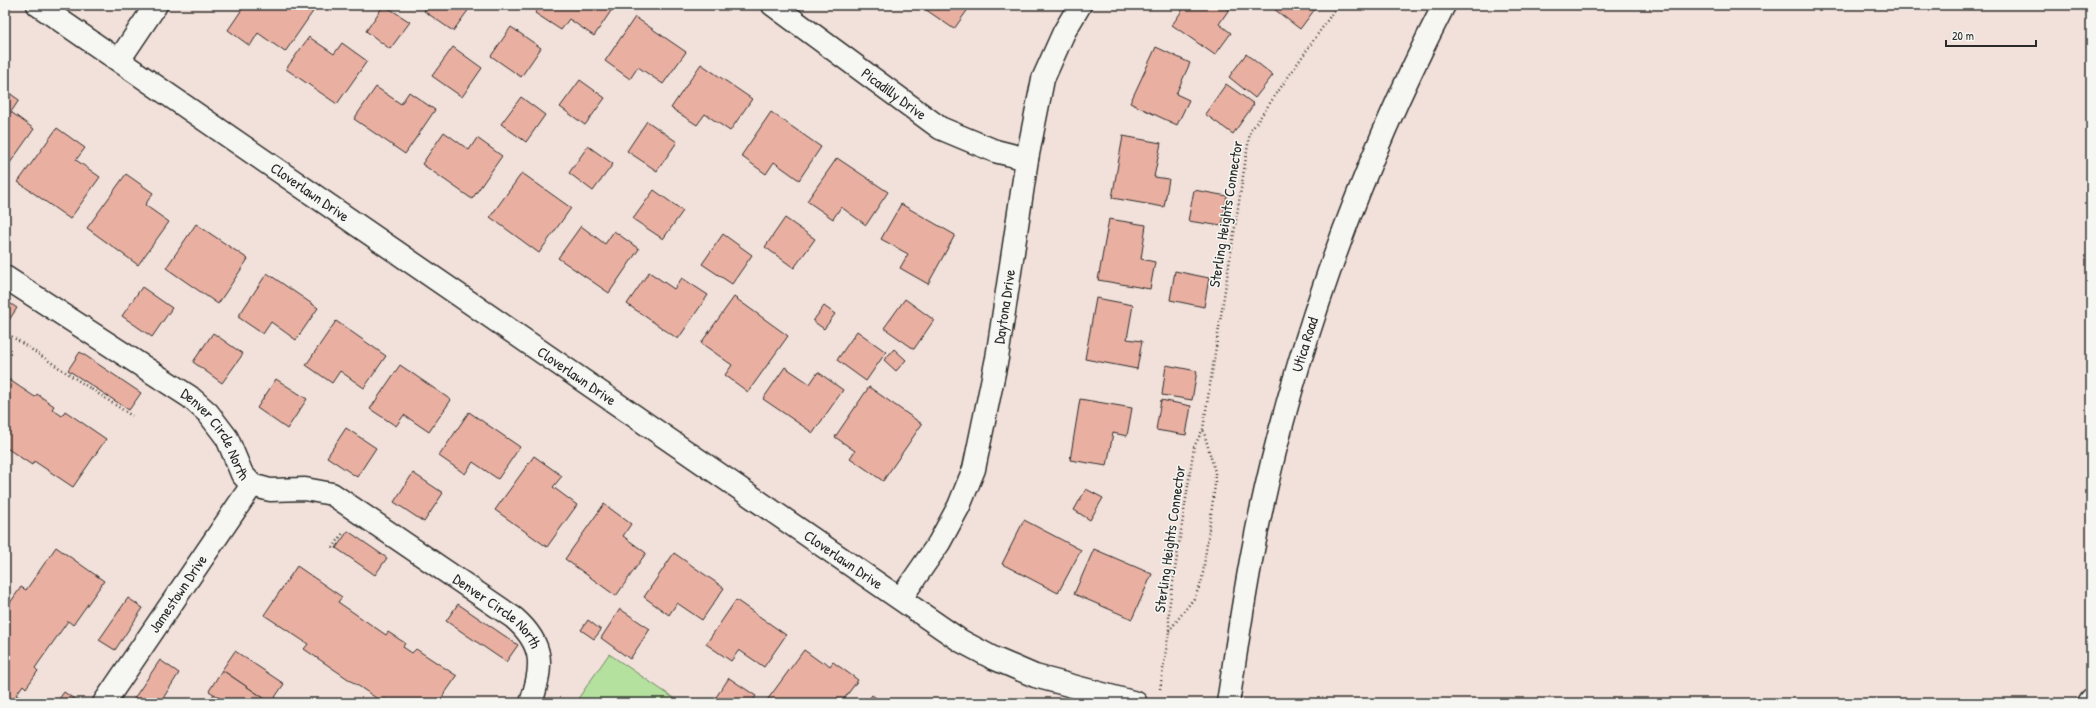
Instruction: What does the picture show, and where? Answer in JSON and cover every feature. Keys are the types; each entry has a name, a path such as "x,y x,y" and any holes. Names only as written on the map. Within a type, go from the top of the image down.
{"street":[{"name":"Cloverlawn Drive","path":"38,5 901,598 961,641 993,658 1035,676 1136,703"},
{"path":"119,60 156,5"},
{"name":"Picadilly Drive","path":"773,5 940,128 995,151 1027,159"},
{"name":"Daytona Drive","path":"901,598 939,543 959,506 974,469 996,358 1027,159 1043,79 1064,32 1080,5"},
{"name":"Utica Road","path":"1228,703 1253,550 1272,465 1294,382 1326,282 1362,185 1419,54 1444,5"},
{"name":"Denver Circle North","path":"5,277 190,397 208,413 227,438 242,474 252,485 270,490 304,489 332,494 514,618 532,638 538,655 540,671 531,703"},
{"name":"Jamestown Drive","path":"104,703 252,485"}],"path":[{"name":"Sterling Heights Connector","path":"1160,689 1169,631 1169,608 1193,454 1203,428 1250,132 1338,5"},
{"path":"5,332 132,416"},
{"name":"Sterling Heights Connector","path":"1169,631 1195,597 1202,580 1215,485 1215,472 1203,428"}],"green space":[{"path":"609,654 681,703 575,703"}],"building":[{"path":"245,5 308,5 314,10 285,52 258,33 250,46 228,30"},
{"path":"384,5 410,22 390,49 366,31"},
{"path":"428,5 472,5 453,31 424,11"},
{"path":"541,5 615,5 594,36 569,19 561,30 535,13"},
{"path":"919,5 971,5 954,29"},
{"path":"1186,5 1232,5 1219,24 1231,33 1215,55 1172,25"},
{"path":"1277,5 1318,5 1300,29 1274,9"},
{"path":"635,17 686,52 663,84 638,67 630,79 605,61"},
{"path":"511,27 541,48 521,77 491,56"},
{"path":"309,37 334,54 342,43 367,61 337,104 286,69"},
{"path":"453,47 482,68 462,97 432,76"},
{"path":"1156,47 1190,63 1176,94 1189,100 1177,125 1130,103"},
{"path":"1246,54 1273,75 1255,98 1229,77"},
{"path":"701,64 752,99 730,131 705,114 697,125 671,108"},
{"path":"580,80 605,98 585,125 560,107"},
{"path":"1226,84 1254,104 1233,134 1205,114"},
{"path":"376,87 401,104 409,92 435,110 405,154 354,119"},
{"path":"5,90 19,100 11,112 34,129 5,170"},
{"path":"521,97 545,115 526,142 501,124"},
{"path":"771,112 821,147 799,180 774,162 766,174 741,156"},
{"path":"647,121 677,142 657,171 627,151"},
{"path":"57,128 85,148 76,160 100,177 70,219 18,182"},
{"path":"444,132 469,150 477,138 502,156 472,199 422,164"},
{"path":"1123,136 1161,143 1154,177 1169,179 1164,207 1112,198"},
{"path":"588,146 613,164 593,191 569,173"},
{"path":"837,158 888,192 866,225 841,207 833,219 807,201"},
{"path":"522,173 571,208 539,253 490,217"},
{"path":"126,174 153,193 145,205 169,222 138,265 87,228"},
{"path":"654,190 683,211 663,239 633,219"},
{"path":"1194,190 1227,196 1222,226 1188,221"},
{"path":"901,204 955,235 928,284 900,268 908,254 881,239"},
{"path":"785,218 815,239 794,268 765,247"},
{"path":"1109,219 1146,225 1141,259 1155,262 1150,289 1098,280"},
{"path":"196,224 248,259 218,304 166,268"},
{"path":"581,226 605,244 614,231 639,249 609,293 558,258"},
{"path":"723,234 752,255 732,284 702,264"},
{"path":"1175,271 1209,278 1204,307 1170,300"},
{"path":"649,272 674,289 682,278 708,295 678,339 627,304"},
{"path":"267,273 318,308 296,340 271,322 263,334 238,317"},
{"path":"142,287 172,308 152,337 122,316"},
{"path":"734,297 788,336 748,392 725,375 732,365 701,343"},
{"path":"1096,298 1133,305 1127,339 1142,341 1137,369 1085,359"},
{"path":"905,299 934,320 914,349 884,328"},
{"path":"5,300 17,308 5,326"},
{"path":"824,306 835,314 824,329 813,321"},
{"path":"336,321 386,356 364,388 340,371 332,383 306,365"},
{"path":"857,331 886,352 866,381 837,360"},
{"path":"213,333 243,354 222,383 193,362"},
{"path":"894,349 906,360 896,371 884,360"},
{"path":"80,352 141,393 129,410 68,370"},
{"path":"400,365 451,400 429,432 404,415 396,426 370,409"},
{"path":"1166,365 1197,371 1192,400 1162,395"},
{"path":"785,367 810,384 818,372 843,390 813,433 763,399"},
{"path":"5,377 35,397 37,394 54,406 52,409 62,416 65,411 106,439 73,487 34,461 32,465 5,447"},
{"path":"276,379 307,399 287,429 257,408"},
{"path":"869,387 922,424 883,481 850,458 855,451 835,437"},
{"path":"1080,399 1132,408 1127,436 1113,433 1107,466 1070,460"},
{"path":"1161,400 1191,406 1186,435 1156,430"},
{"path":"469,412 520,447 498,479 473,462 465,474 439,456"},
{"path":"346,428 376,448 357,477 327,457"},
{"path":"534,456 562,476 553,487 577,505 547,547 495,510"},
{"path":"413,473 443,493 424,522 394,502"},
{"path":"1086,489 1103,498 1090,520 1074,510"},
{"path":"604,504 631,524 623,536 646,553 616,596 565,559"},
{"path":"1024,520 1081,550 1058,593 1002,564"},
{"path":"348,531 387,558 375,575 336,548"},
{"path":"56,547 104,581 73,625 68,621 35,668 38,671 26,688 23,685 16,695 21,698 18,703 5,703 5,610 21,587 26,590"},
{"path":"1094,549 1152,574 1132,619 1074,594"},
{"path":"674,553 724,588 702,620 677,603 669,615 644,597"},
{"path":"297,566 342,597 338,602 386,635 388,632 405,643 403,647 412,653 416,649 457,676 438,703 392,703 385,699 382,702 304,649 308,644 264,615"},
{"path":"128,598 143,608 115,650 99,640"},
{"path":"736,600 786,635 764,667 739,650 731,661 706,644"},
{"path":"458,604 518,645 506,662 446,621"},
{"path":"620,609 650,629 630,659 601,638"},
{"path":"588,620 601,630 594,639 581,630"},
{"path":"804,650 822,663 824,661 830,666 833,662 858,680 841,703 765,703"},
{"path":"235,651 284,684 271,703 222,670"},
{"path":"160,660 179,673 160,703 131,703"},
{"path":"222,670 271,703 227,703 209,691"},
{"path":"729,678 756,696 751,703 712,703"},
{"path":"64,692 80,703 56,703"},
{"path":"214,694 227,703 208,703"},
{"path":"872,695 883,703 866,703"}]}
